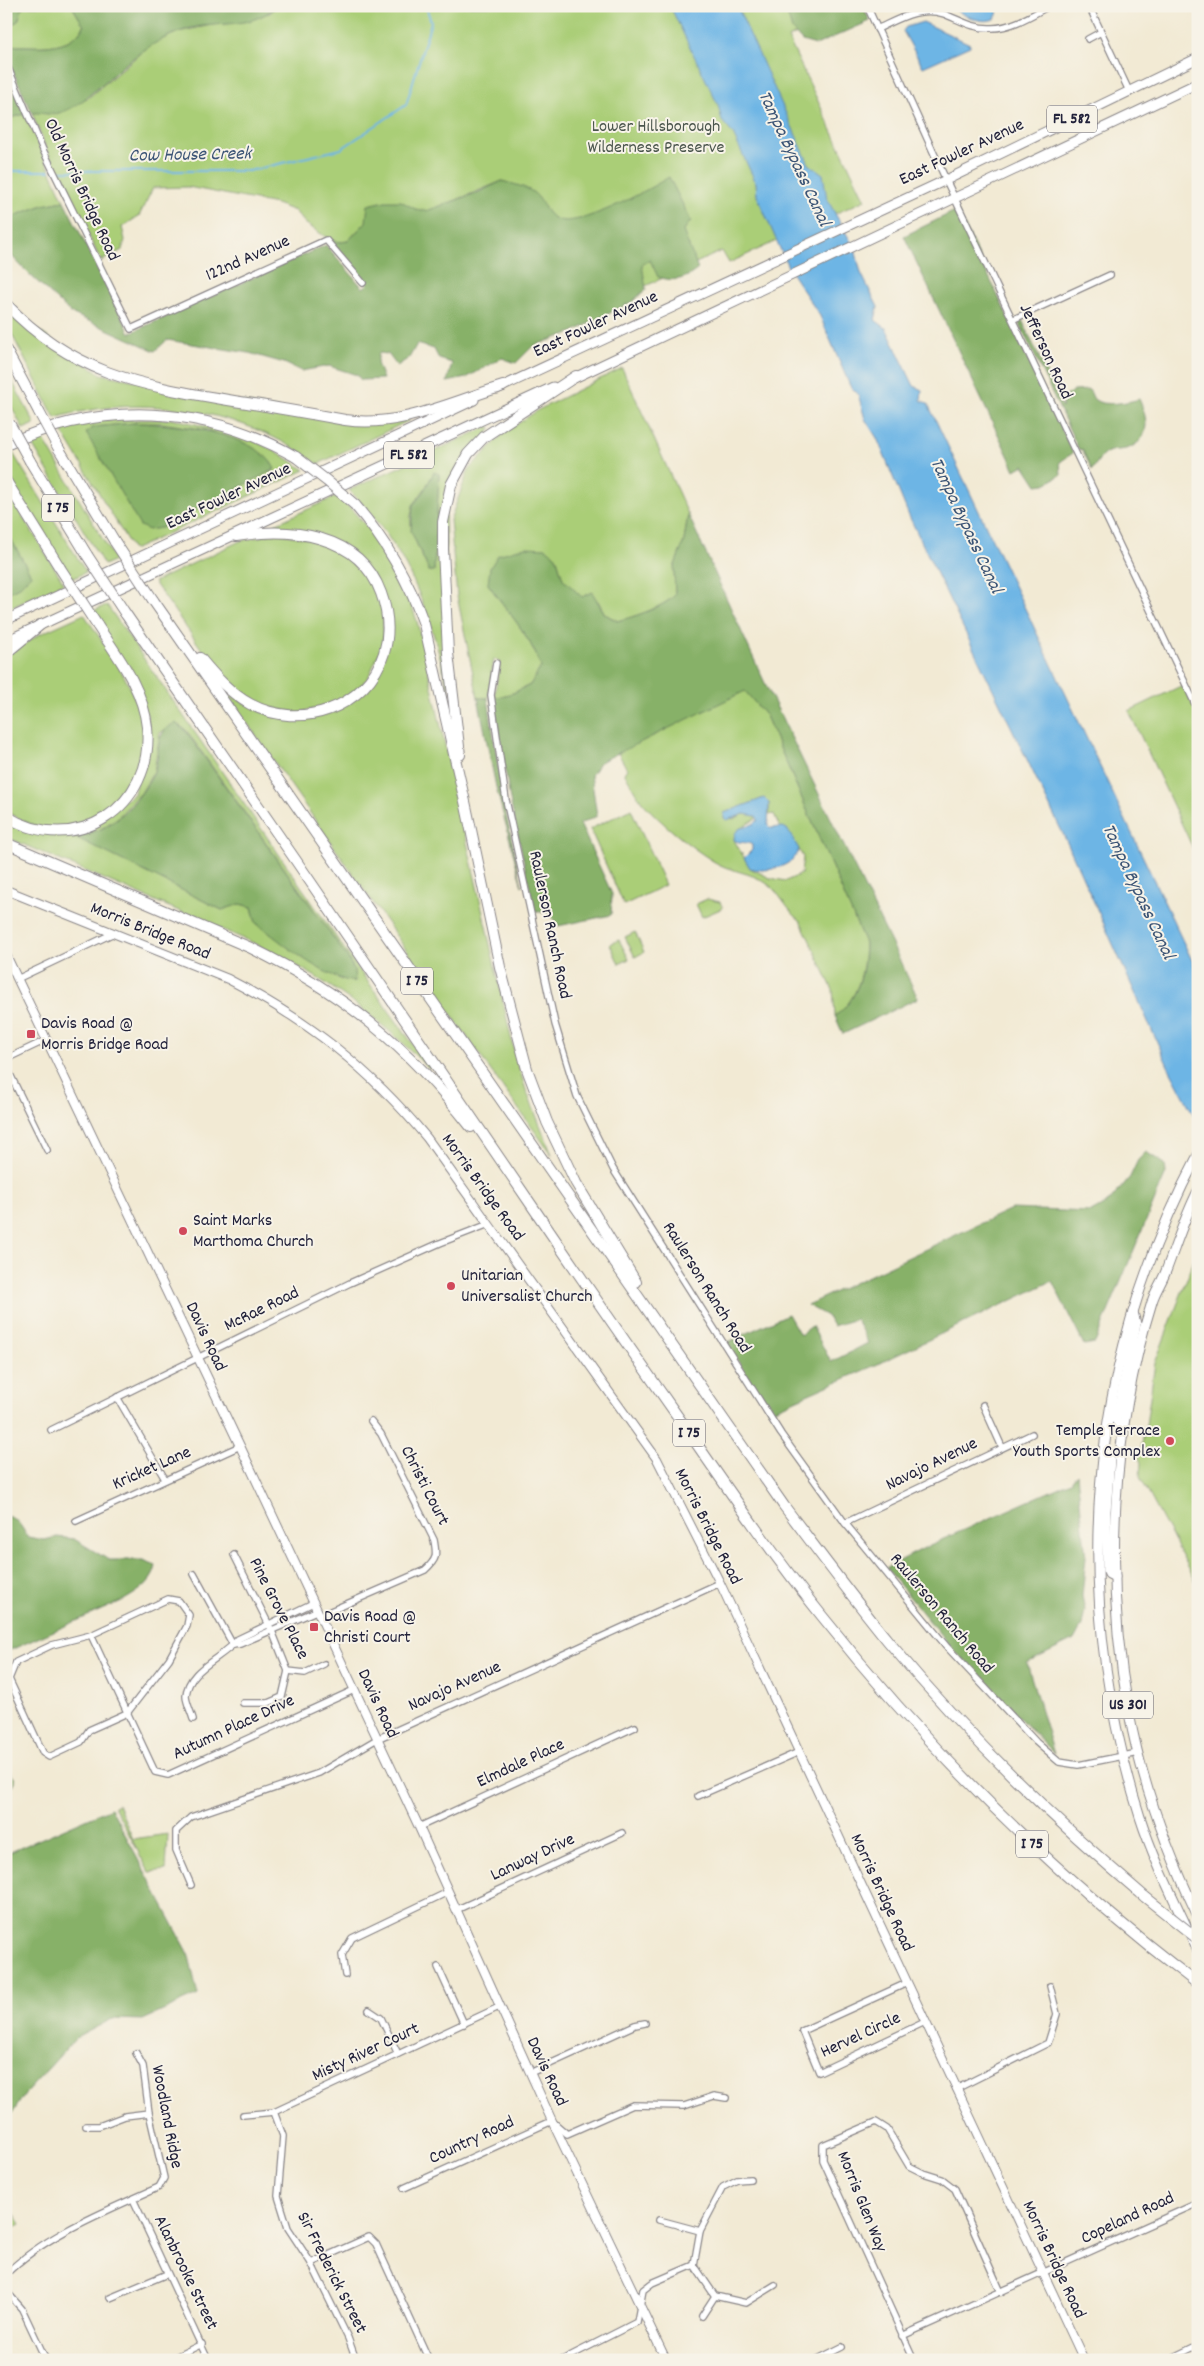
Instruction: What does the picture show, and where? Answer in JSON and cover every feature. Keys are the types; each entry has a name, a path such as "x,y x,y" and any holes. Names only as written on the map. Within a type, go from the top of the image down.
{"highway":[{"path":"6,304 27,325 53,345 84,363 113,376 158,388 345,420 376,422 398,419 503,386"},
{"name":"I 75","path":"6,350 59,449 115,542 155,603 784,1506 889,1642 1007,1770 1054,1816 1145,1897 1198,1939"},
{"path":"466,806 448,653 443,548 446,504 458,469 484,437 576,376"},
{"path":"6,445 33,433 80,420 114,414 149,413 187,417 230,427 263,440 296,457 327,480 355,505 391,552 417,605 428,640 512,1019 536,1096 576,1183 680,1356"},
{"name":"I 75","path":"8,421 87,555 125,613 762,1539 853,1654 940,1752 1004,1817 1071,1879 1198,1984"},
{"path":"6,480 60,568 132,678 144,709 147,749 139,780 130,794 117,810 100,821 65,832 44,831 25,826 6,816"},
{"path":"155,603 220,681 252,705 282,714 306,716 336,707 362,689 379,666 386,643 388,628 387,614 379,587 365,565 343,547 302,533 274,531 236,536"},
{"path":"6,653 40,625"},
{"path":"6,844 251,948 290,966 342,999 383,1032 430,1077 533,1206"}],"main road":[{"name":"East Fowler Avenue","path":"6,620 946,180 1198,58"},
{"name":"FL 582","path":"6,641 236,536 1198,83"},
{"name":"US 301","path":"1198,1155 1163,1229 1133,1312 1115,1379 1102,1454 1097,1531 1099,1613 1105,1667 1116,1730 1149,1842 1198,1951"},
{"name":"US 301","path":"1197,1193 1153,1299 1127,1402 1117,1514 1115,1577 1120,1656 1129,1713 1138,1753 1164,1838 1198,1916"},
{"path":"1124,1433 1116,1420 1136,1324 1133,1312"},
{"path":"1102,1454 1107,1454 1110,1459 1106,1511 1106,1560 1107,1570 1115,1577"}],"street":[{"name":"Jefferson Road","path":"867,6 946,180 1198,710"},
{"path":"877,28 917,9 936,12 973,26 992,28 1014,23 1049,6"},
{"path":"1089,6 1129,92"},
{"path":"1088,38 1101,32"},
{"name":"Old Morris Bridge Road","path":"6,63 43,150 131,329"},
{"name":"122nd Avenue","path":"131,329 326,240 363,284"},
{"path":"1014,320 1110,275"},
{"name":"Raulerson Ranch Road","path":"496,663 490,695 506,800 555,1024 577,1096 594,1133 614,1169 735,1364 781,1434 845,1523 946,1647 1059,1762 1078,1765 1138,1753"},
{"name":"Morris Bridge Road","path":"6,890 228,980 292,1015 323,1037 366,1073 405,1112 427,1138 657,1459 720,1583 1084,2360"},
{"path":"17,979 114,933"},
{"name":"Davis Road","path":"6,955 98,1144 240,1446 418,1827 552,2121 666,2360"},
{"path":"6,1059 46,1040"},
{"path":"6,1066 46,1150"},
{"name":"McRae Road","path":"51,1430 350,1283 440,1243 489,1224"},
{"path":"117,1397 165,1479"},
{"path":"983,1405 1002,1447"},
{"name":"Christi Court","path":"233,1645 425,1570 434,1561 436,1552 434,1540 381,1434 371,1421"},
{"name":"Navajo Avenue","path":"845,1523 1032,1434"},
{"name":"Kricket Lane","path":"76,1521 240,1446"},
{"name":"Pine Grove Place","path":"234,1556 272,1631 288,1671 305,1673 324,1664"},
{"path":"194,1574 233,1645"},
{"name":"Navajo Avenue","path":"191,1886 176,1850 176,1831 191,1817 319,1773 377,1739 720,1583"},
{"path":"168,1599 179,1600 189,1615 188,1626 169,1658 128,1713 89,1730 81,1742 49,1756 43,1753 9,1679 16,1662 52,1644 92,1635 168,1599"},
{"path":"193,1719 186,1696 192,1680 204,1666 233,1645 238,1638 313,1602"},
{"name":"Autumn Place Drive","path":"92,1635 155,1772 168,1774 354,1690"},
{"path":"243,1703 268,1703 282,1697 288,1671"},
{"name":"Elmdale Place","path":"418,1827 635,1728"},
{"path":"698,1796 799,1752"},
{"name":"Lanway Drive","path":"456,1910 622,1833"},
{"path":"345,1975 342,1955 352,1938 448,1892"},
{"path":"438,1967 464,2024"},
{"name":"Hervel Circle","path":"907,1983 802,2031 820,2072 925,2022"},
{"path":"956,2089 1048,2043 1057,2014 1050,1986"},
{"name":"Misty River Court","path":"243,2115 274,2112 499,2007"},
{"path":"369,2010 381,2018 398,2054"},
{"path":"530,2073 635,2025 645,2023"},
{"name":"Woodland Ridge","path":"6,2274 20,2261 51,2240 159,2187 164,2178 149,2113 143,2066 136,2053"},
{"path":"552,2121 567,2134 633,2105 684,2106 714,2096 726,2098"},
{"name":"Sir Frederick Street","path":"274,2112 283,2136 278,2196 288,2228 311,2263 348,2338 356,2360"},
{"path":"86,2126 99,2126 124,2116 149,2113"},
{"name":"Country Road","path":"404,2188 552,2121"},
{"name":"Morris Glen Way","path":"914,2360 823,2160 824,2145 876,2122 887,2129 909,2166 942,2179 955,2189 1001,2292"},
{"path":"750,2180 737,2180 723,2187 700,2231 694,2265 715,2296 746,2303 775,2285"},
{"name":"Alanbrooke Street","path":"133,2199 208,2360"},
{"name":"Copeland Road","path":"902,2336 1198,2203"},
{"path":"659,2220 700,2231"},
{"path":"311,2263 369,2237 376,2244 429,2360"},
{"path":"562,2360 637,2322 643,2290 652,2283 694,2265"},
{"path":"110,2298 167,2274"},
{"path":"6,2291 22,2309 46,2360"},
{"path":"702,2316 715,2296"},
{"path":"169,2360 202,2344"},
{"path":"1167,2360 1198,2346"},
{"path":"816,2360 842,2348"}],"green space":[{"path":"6,6 23,6 18,21 12,24 9,29 7,41 15,46 50,46 73,38 84,26 72,6 277,6 253,19 192,28 169,36 131,59 70,109 52,114 32,113 6,56"},
{"path":"23,6 72,6 84,26 79,33 66,42 50,46 13,45 7,41 8,31 12,24 18,21"},
{"name":"Lower Hillsborough Wilderness Preserve","path":"277,6 857,6 788,38 865,200 729,263 722,251 593,310 546,210 534,193 502,181 437,208 426,211 416,209 366,222 348,241 341,242 330,240 305,223 295,211 276,204 188,187 153,188 139,216 122,227 125,240 122,250 101,261 46,148 32,113 88,98 150,45 178,32 270,13"},
{"path":"785,6 863,6 870,21 816,45 802,41 792,30"},
{"path":"6,71 25,114 6,119"},
{"path":"25,114 64,201 43,205 6,219 6,119"},
{"path":"669,177 691,221 683,231 698,269 684,278 664,279 658,277 650,260 642,265 646,289 633,301 573,332 533,346 516,363 502,358 466,378 447,382 452,363 439,359 434,349 417,344 409,358 397,366 388,354 379,353 377,363 383,379 361,380 357,375 329,366 301,371 284,363 249,353 167,340 155,351 71,313 6,250 6,219 43,205 64,201 130,333 326,245 363,288 368,284 330,240 348,241 366,222 368,205 385,201 401,201 417,210 426,211 479,192 502,181 530,191 537,196 552,217 566,221 580,219 613,207"},
{"path":"957,210 1073,453 1060,462 1061,475 1045,484 1037,485 1024,465 1015,470 904,236"},
{"path":"6,308 101,374 343,422 410,420 318,464 289,445 258,430 226,419 192,411 158,407 123,407 89,410 55,418 6,323"},
{"path":"1022,320 1062,407 1065,396 1073,391 1089,390 1095,400 1111,404 1139,399 1146,419 1146,426 1145,432 1138,443 1128,448 1105,453 1092,470 1082,449 1079,450 1018,321"},
{"path":"622,368 688,514 684,541 674,568 675,595 664,604 618,621 605,614 598,601 582,598 563,579 556,556 488,584 531,644 541,667 530,685 513,693 494,698 500,661 494,659 488,698 478,698 457,596 450,520 469,469 504,433 538,410"},
{"path":"6,370 35,424 23,429 6,396"},
{"path":"175,419 241,435 279,453 305,470 133,550 60,428 99,420","holes":["134,423 161,423 209,430 275,469 271,473 86,434 94,427"]},
{"path":"134,423 190,428 232,438 251,446 266,456 275,469 161,528 149,530 140,526 86,433 94,427"},
{"path":"489,426 491,428 445,496 449,692 433,634 414,583 388,536 349,490","holes":["439,474 434,571 429,571 421,555 412,530 411,519 412,510 417,499"]},
{"path":"42,437 115,560 104,565 30,441"},
{"path":"11,450 86,572 72,579 13,488 6,473 6,453"},
{"path":"434,472 439,474 434,571 429,571 411,531 413,505 422,494"},
{"path":"6,490 64,583 6,610 6,594 20,586 31,575 6,530"},
{"path":"337,496 364,523 386,553 403,585 417,621 515,1055 526,1090 552,1155 229,697 231,695 244,703 315,717 375,676 389,610 351,550 273,529 275,524"},
{"path":"688,514 764,681 918,998 843,1034 835,1016 855,993 864,963 865,943 766,716 745,691 600,762 591,775 597,816 580,824 612,894 611,915 558,926 550,914 535,911 510,800 494,698 513,693 530,685 541,667 531,644 488,584 490,568 498,555 525,547 546,548 556,556 563,579 582,597 592,592 605,614 617,621 664,604 675,595 674,568 684,541"},
{"path":"6,530 31,575 20,586 6,594"},
{"path":"277,533 332,544 360,564 383,605 383,644 368,678 343,701 299,713 261,705 227,685 154,582 240,541"},
{"path":"107,605 429,1069 370,1015 327,984 280,956 6,837 6,819 80,831 134,794 148,717 93,611","holes":["175,723 186,730 348,958 354,970 341,980 295,952 256,923 252,907 240,904 222,910 74,836 99,830 117,818 141,793 154,771 160,733"]},
{"path":"84,614 125,678 138,706 144,738 143,754 139,770 131,785 109,810 95,819 76,826 40,827 6,812 6,656 40,634"},
{"path":"1183,685 1198,717 1198,859 1129,711"},
{"path":"745,690 766,716 865,943 859,983 855,993 835,1016 833,990 800,920 775,891 760,879 720,865 685,842 667,827 638,796 624,773 627,769 618,753","holes":["764,798 769,803 769,815 774,814 780,828 787,829 803,857 801,874 786,881 770,878 750,868 734,840 739,829 757,818 756,816 744,814 733,819 724,813"]},
{"path":"478,698 488,698 503,800 522,886 496,787"},
{"path":"175,723 185,730 348,958 354,970 355,982 329,974 290,949 256,923 252,907 240,904 222,910 73,836 89,833 107,826 131,806 154,772 160,738 163,732"},
{"path":"631,809 665,885 624,905 590,829"},
{"path":"707,899 720,902 723,908 702,917 696,904"},
{"path":"635,932 644,952 635,957 625,937"},
{"path":"619,940 629,959 619,964 610,944"},
{"path":"1146,1152 1165,1164 1166,1173 1095,1343 1084,1345 1052,1281 878,1364 770,1411 726,1343 788,1314 800,1335 812,1326 831,1362 868,1343 856,1319 833,1326 827,1316 807,1305 1011,1209 1091,1212 1109,1202 1130,1177 1138,1160"},
{"name":"Temple Terrace Youth Sports Complex","path":"1198,1250 1198,1585 1140,1477 1141,1463 1139,1457 1146,1425 1155,1363"},
{"path":"1077,1474 1086,1557 1082,1596 1085,1610 1082,1625 1074,1640 1027,1663 1054,1754 949,1645 886,1568 930,1545 1071,1482"},
{"path":"6,1516 17,1521 28,1537 44,1540 57,1537 74,1539 109,1560 143,1560 156,1565 155,1571 145,1586 124,1600 6,1652"},
{"path":"6,1767 15,1779 10,1791 6,1793"},
{"path":"118,1804 133,1839 168,1834 166,1870 149,1872 114,1806"},
{"path":"111,1808 188,1952 198,1995 143,2020 112,2019 76,2038 24,2095 6,2124 6,1854"},
{"path":"6,2201 21,2224 6,2233"}],"water":[{"name":"Tampa Bypass Canal","path":"670,6 737,6 809,164 823,174 827,199 855,249 861,273 878,307 875,320 886,328 914,386 922,390 921,400 928,404 1198,973 1198,1123 1168,1066 1065,838 909,516 877,438 865,419 858,394 850,386 820,316 789,269 757,196 756,183 733,134 722,121 718,105"},
{"path":"948,6 998,6 997,15 994,19 982,20 970,17"},
{"path":"923,22 970,44 970,46 923,67 903,31 906,27"},
{"path":"764,798 769,803 768,825 771,828 783,827 787,829 799,849 791,861 785,865 764,870 750,868 744,858 752,850 752,845 734,840 739,829 751,825 758,820 756,816 744,814 727,820 724,818 724,813"}],"waterway":[{"name":"Cow House Creek","path":"55,171 249,171 341,149 406,105 431,22 426,6"},
{"name":"Cow House Creek","path":"6,171 50,171"}],"place":[{"name":"Davis Road @ Morris Bridge Road","path":"31,1034"},
{"name":"Saint Marks Marthoma Church","path":"183,1231"},
{"name":"Unitarian Universalist Church","path":"451,1286"},
{"name":"Temple Terrace Youth Sports Complex","path":"1170,1441"},
{"name":"Davis Road @ Christi Court","path":"314,1627"}]}
